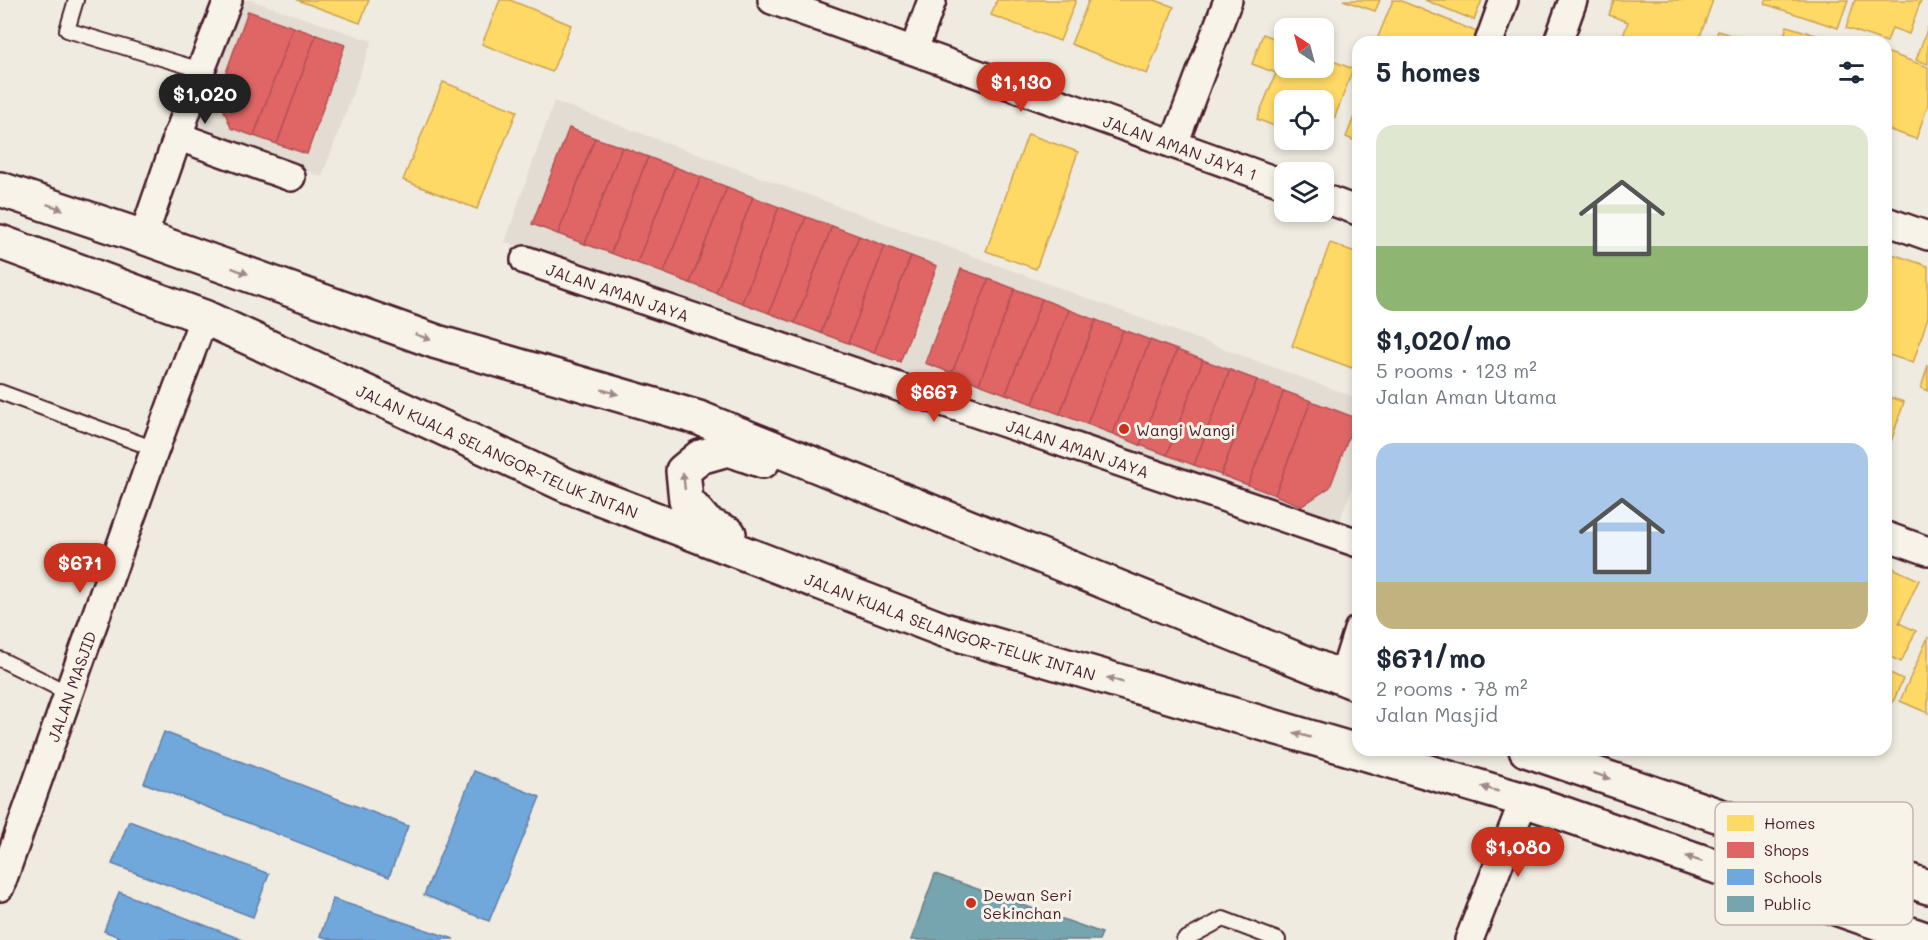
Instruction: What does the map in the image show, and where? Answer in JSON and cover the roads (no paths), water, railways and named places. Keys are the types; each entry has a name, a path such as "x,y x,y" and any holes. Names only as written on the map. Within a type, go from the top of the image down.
{"highway":[{"path":"0,189 143,237 437,342 699,418 1350,681"},
{"name":"JALAN KUALA SELANGOR-TELUK INTAN","path":"0,242 204,317 566,485 944,630 1352,750"},
{"path":"944,630 707,524 686,500 683,471 700,458 728,449 984,533"},
{"name":"JALAN KUALA SELANGOR-TELUK INTAN","path":"1374,756 1524,800 1715,866"},
{"path":"1544,756 1715,814"},
{"path":"1913,882 1928,887"},
{"name":"JALAN KUALA SELANGOR-TELUK INTAN","path":"1885,925 1928,940"}],"street":[{"path":"143,237 177,136 228,0"},
{"name":"JALAN AMAN JAYA 1","path":"772,0 1274,180"},
{"path":"914,50 932,0"},
{"path":"1174,144 1228,0"},
{"path":"1491,36 1504,0"},
{"path":"1560,36 1573,0"},
{"path":"177,136 291,177"},
{"path":"1334,202 1352,209"},
{"path":"1892,223 1928,236"},
{"name":"JALAN AMAN JAYA","path":"525,261 1352,541"},
{"name":"JALAN MASJID","path":"0,887 204,317"},
{"path":"1892,538 1928,551"},
{"path":"1469,940 1524,800"}],"lane":[{"path":"76,0 67,30 201,70"},
{"path":"0,392 155,449"},
{"path":"0,659 68,693"},
{"path":"1184,940 1223,920 1278,940"}],"place":[{"name":"Wangi Wangi","path":"1124,429"},
{"name":"Dewan Seri Sekinchan","path":"971,903"}]}
